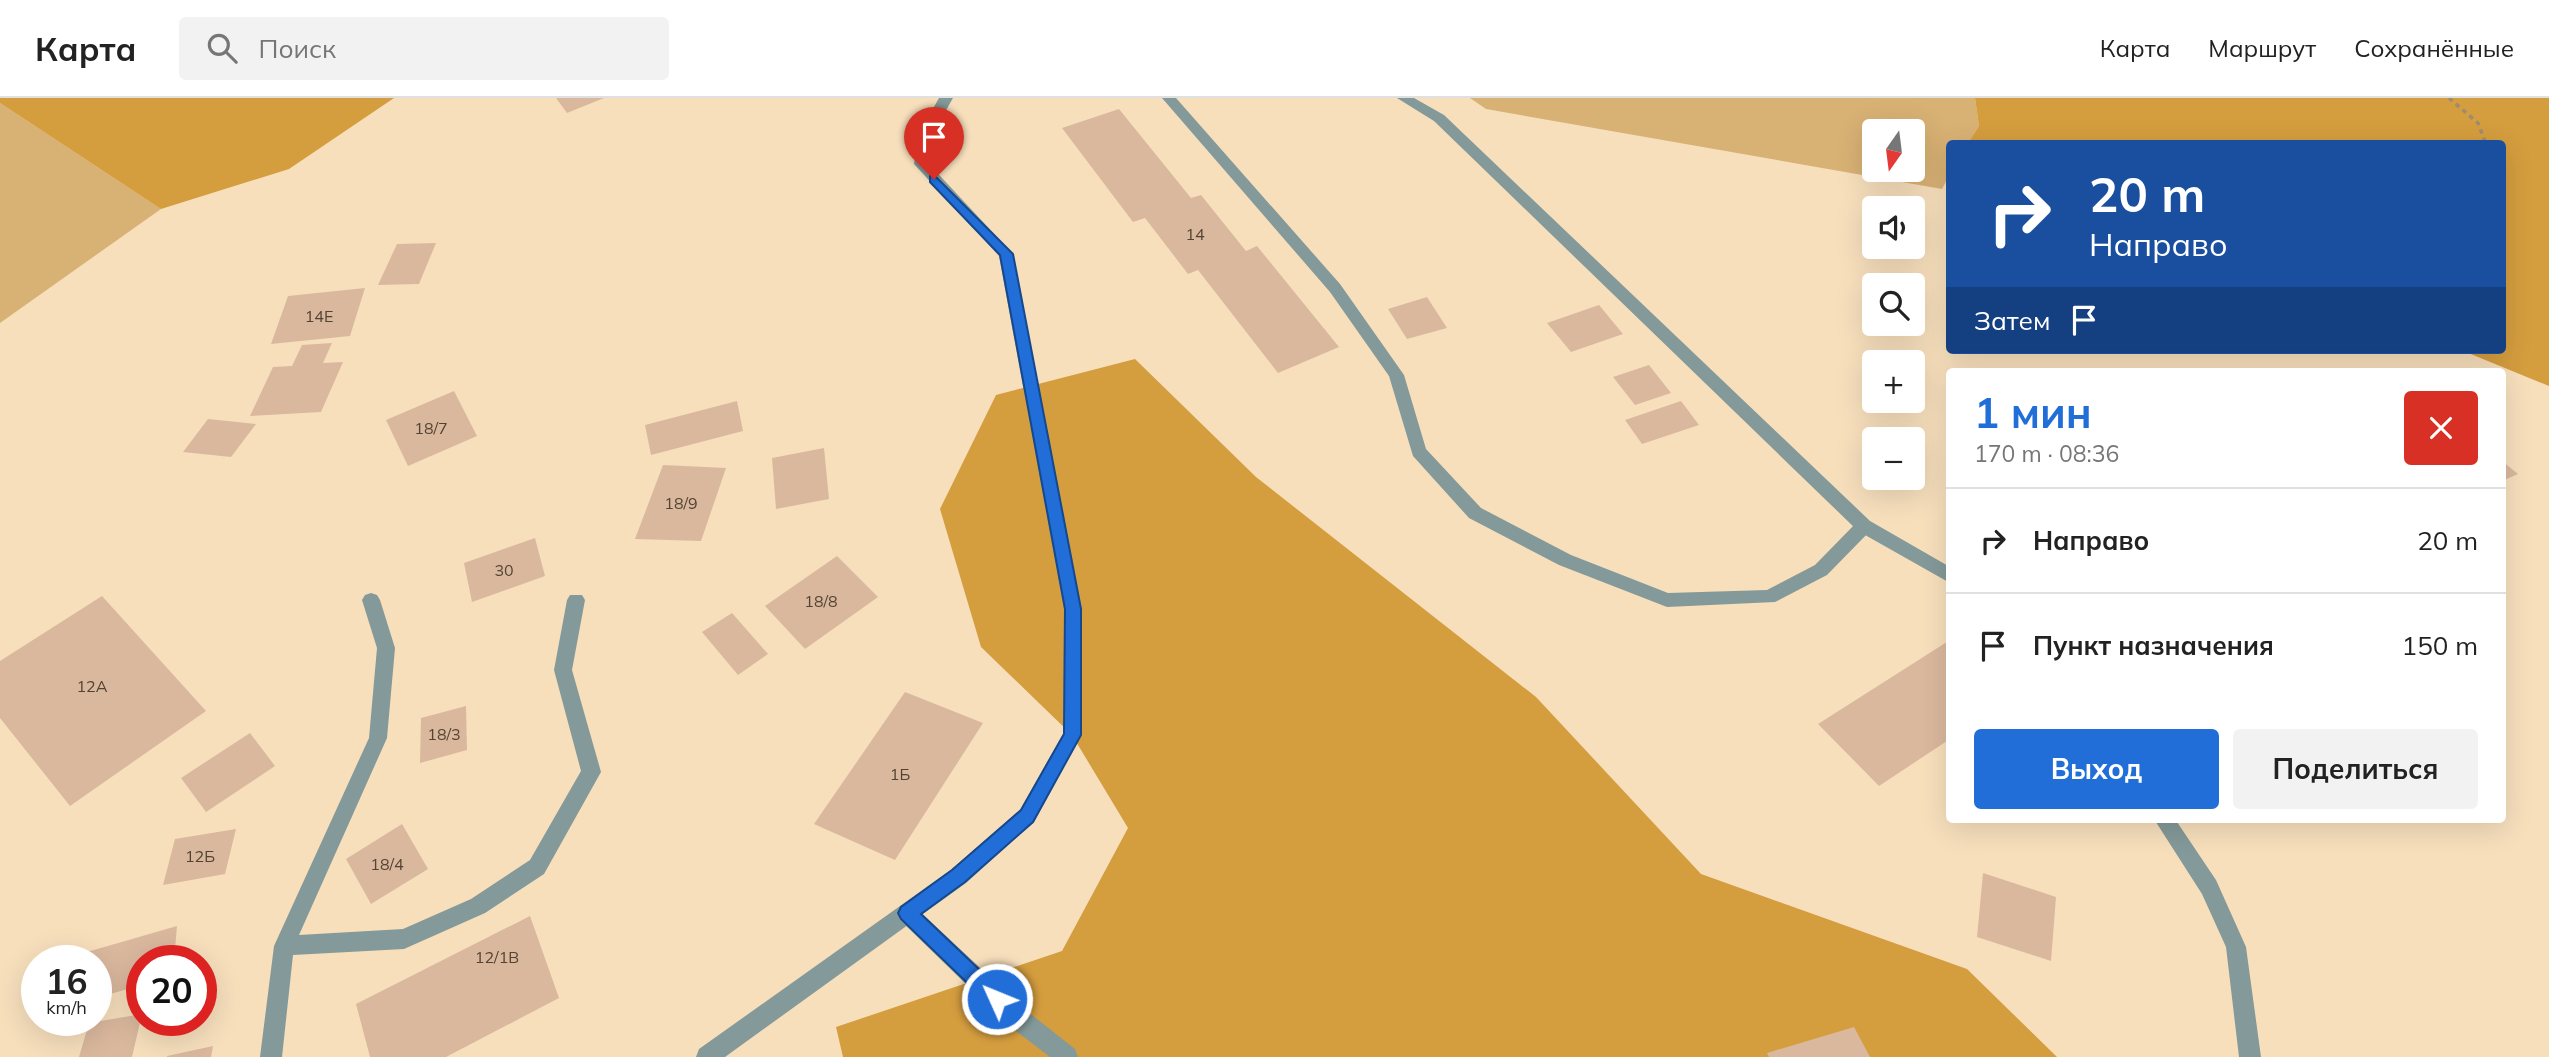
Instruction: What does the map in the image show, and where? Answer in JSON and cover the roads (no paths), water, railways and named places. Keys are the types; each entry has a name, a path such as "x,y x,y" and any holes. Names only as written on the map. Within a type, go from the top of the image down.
{"street":[{"path":"707,1057 959,876 1027,816 1072,735 1073,609 1006,254 920,164 925,135 946,98"},
{"path":"1168,98 1335,288 1396,375 1419,453 1475,513 1565,560 1667,600 1769,597 1822,570 1864,526"},
{"path":"1405,98 1439,118 1864,526 1946,574"},
{"path":"271,1057 285,946 378,738 386,648 370,600"},
{"path":"285,946 404,939 478,906 537,867 591,772 563,670 576,600"},
{"path":"2167,823 2209,887 2236,947 2250,1057"},
{"path":"907,913 1014,1016 1067,1057"}]}
